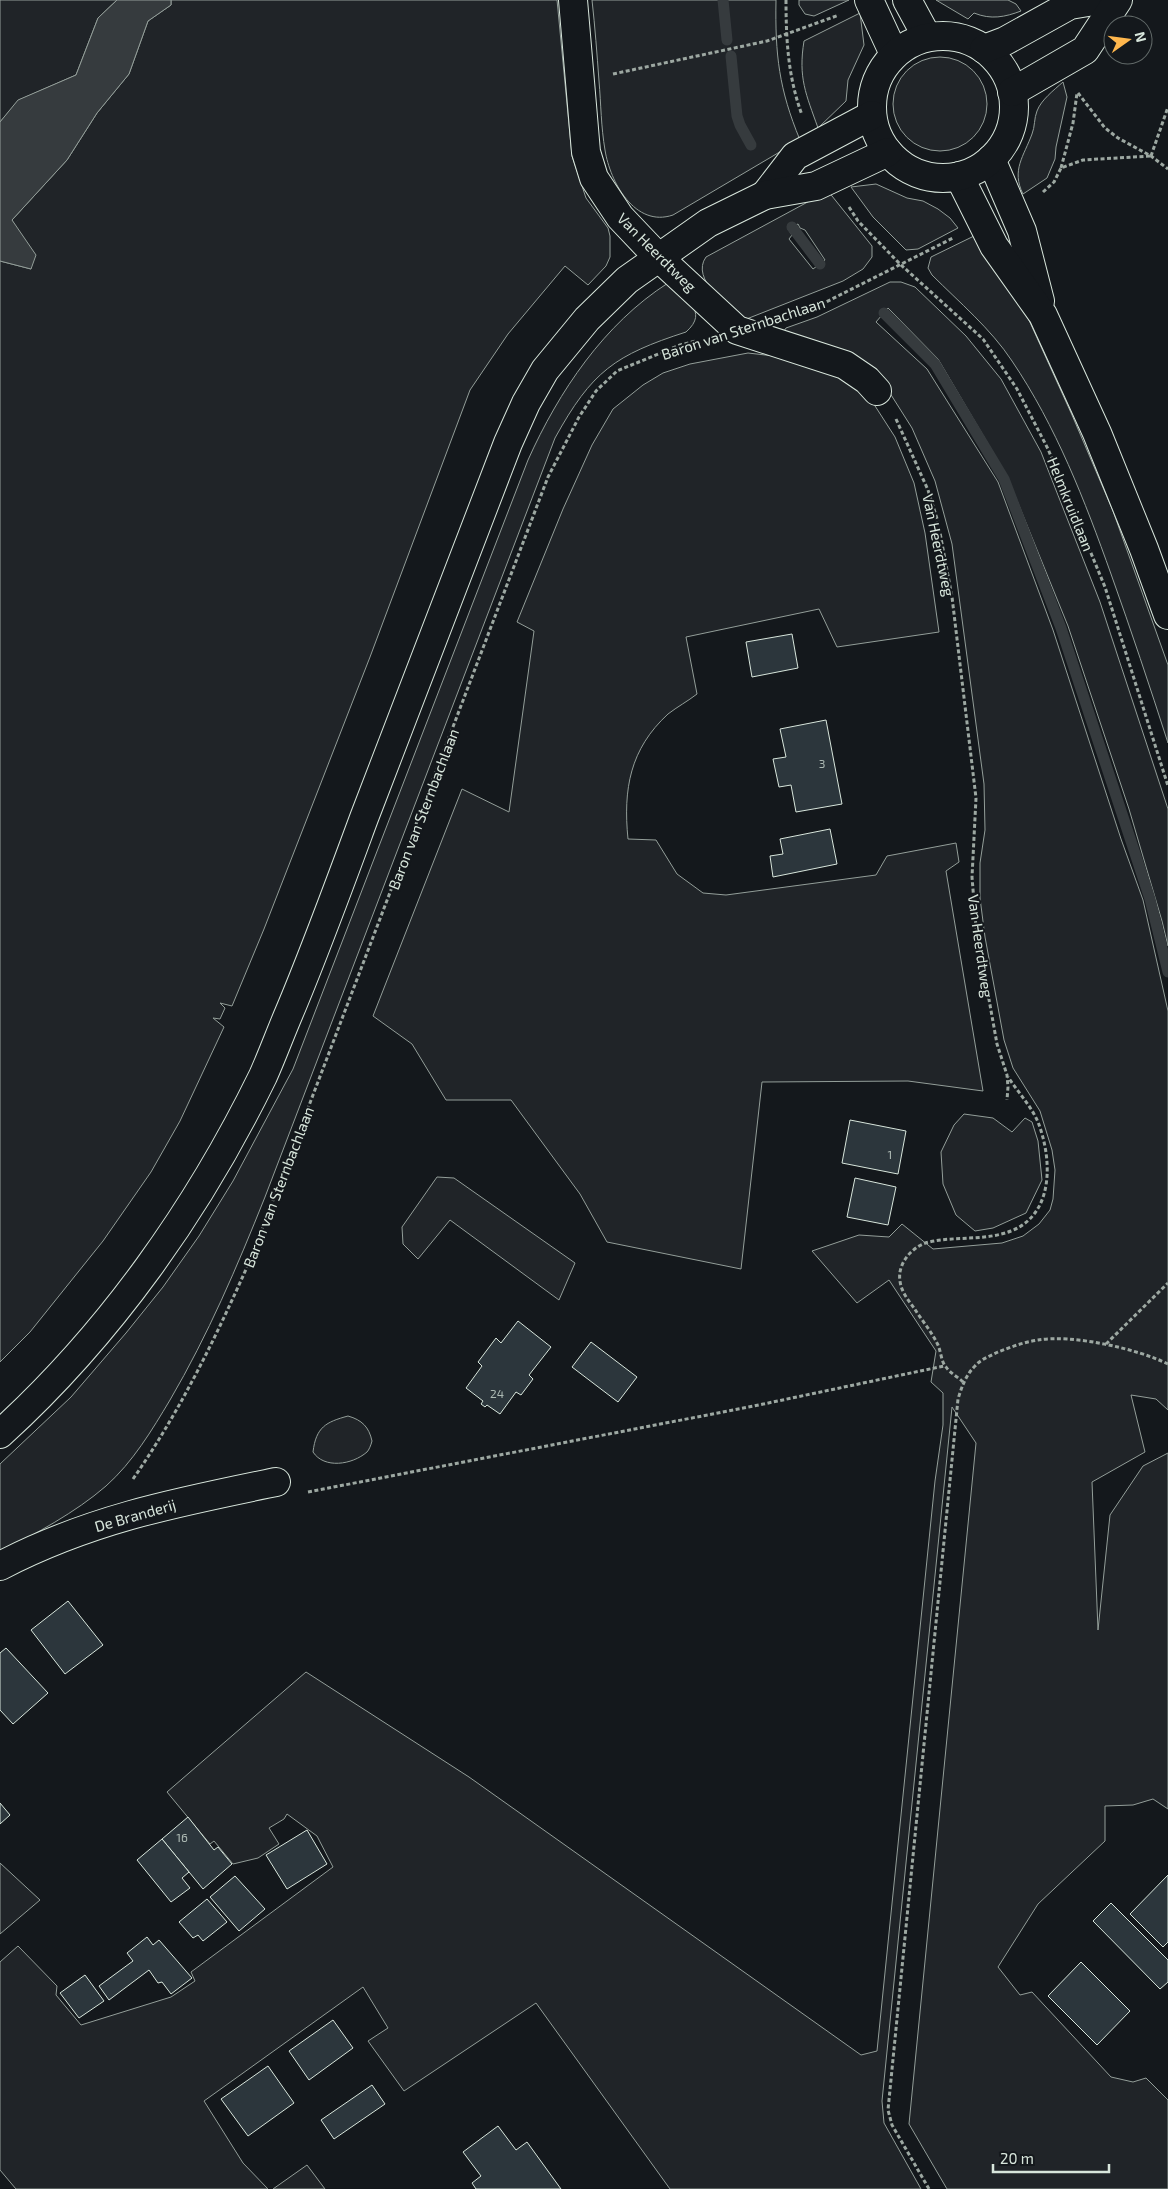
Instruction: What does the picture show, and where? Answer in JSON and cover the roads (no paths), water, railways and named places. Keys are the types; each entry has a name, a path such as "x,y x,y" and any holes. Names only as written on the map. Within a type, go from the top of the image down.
{"main road":[{"name":"Van Heerdtweg","path":"573,0 578,82 586,152 594,178 620,217 658,257 737,330 845,365 867,380 877,391"},
{"path":"869,0 894,54"},
{"path":"907,0 928,37"},
{"path":"984,49 1005,41 1070,5 1100,0"},
{"path":"1012,92 1085,50 1118,0"},
{"path":"939,36 962,38 984,49 1000,65 1010,83 1012,92 1012,123 1004,143 991,159 981,167 959,176 933,177 920,174 897,161 888,152 876,131 872,115 872,98 876,82 894,54 910,43 928,37 939,36"},
{"path":"765,195 795,156 872,115"},
{"path":"0,1434 58,1378 109,1319 151,1265 194,1200 226,1146 264,1074 303,979 504,452 526,403 545,370 588,319 627,280 708,223 765,195 816,186 888,152"},
{"path":"991,159 1022,231 1043,315 1097,433 1144,549 1168,615"},
{"path":"959,176 994,246 1043,315"},
{"name":"De Branderij","path":"0,1566 52,1542 103,1523 162,1505 276,1482"}],"waterway":[{"path":"723,0 727,40"},
{"path":"731,56 737,116 751,145"},
{"path":"792,227 820,264"},
{"path":"884,313 935,364 1004,479 1061,628 1150,899 1168,972"}]}
